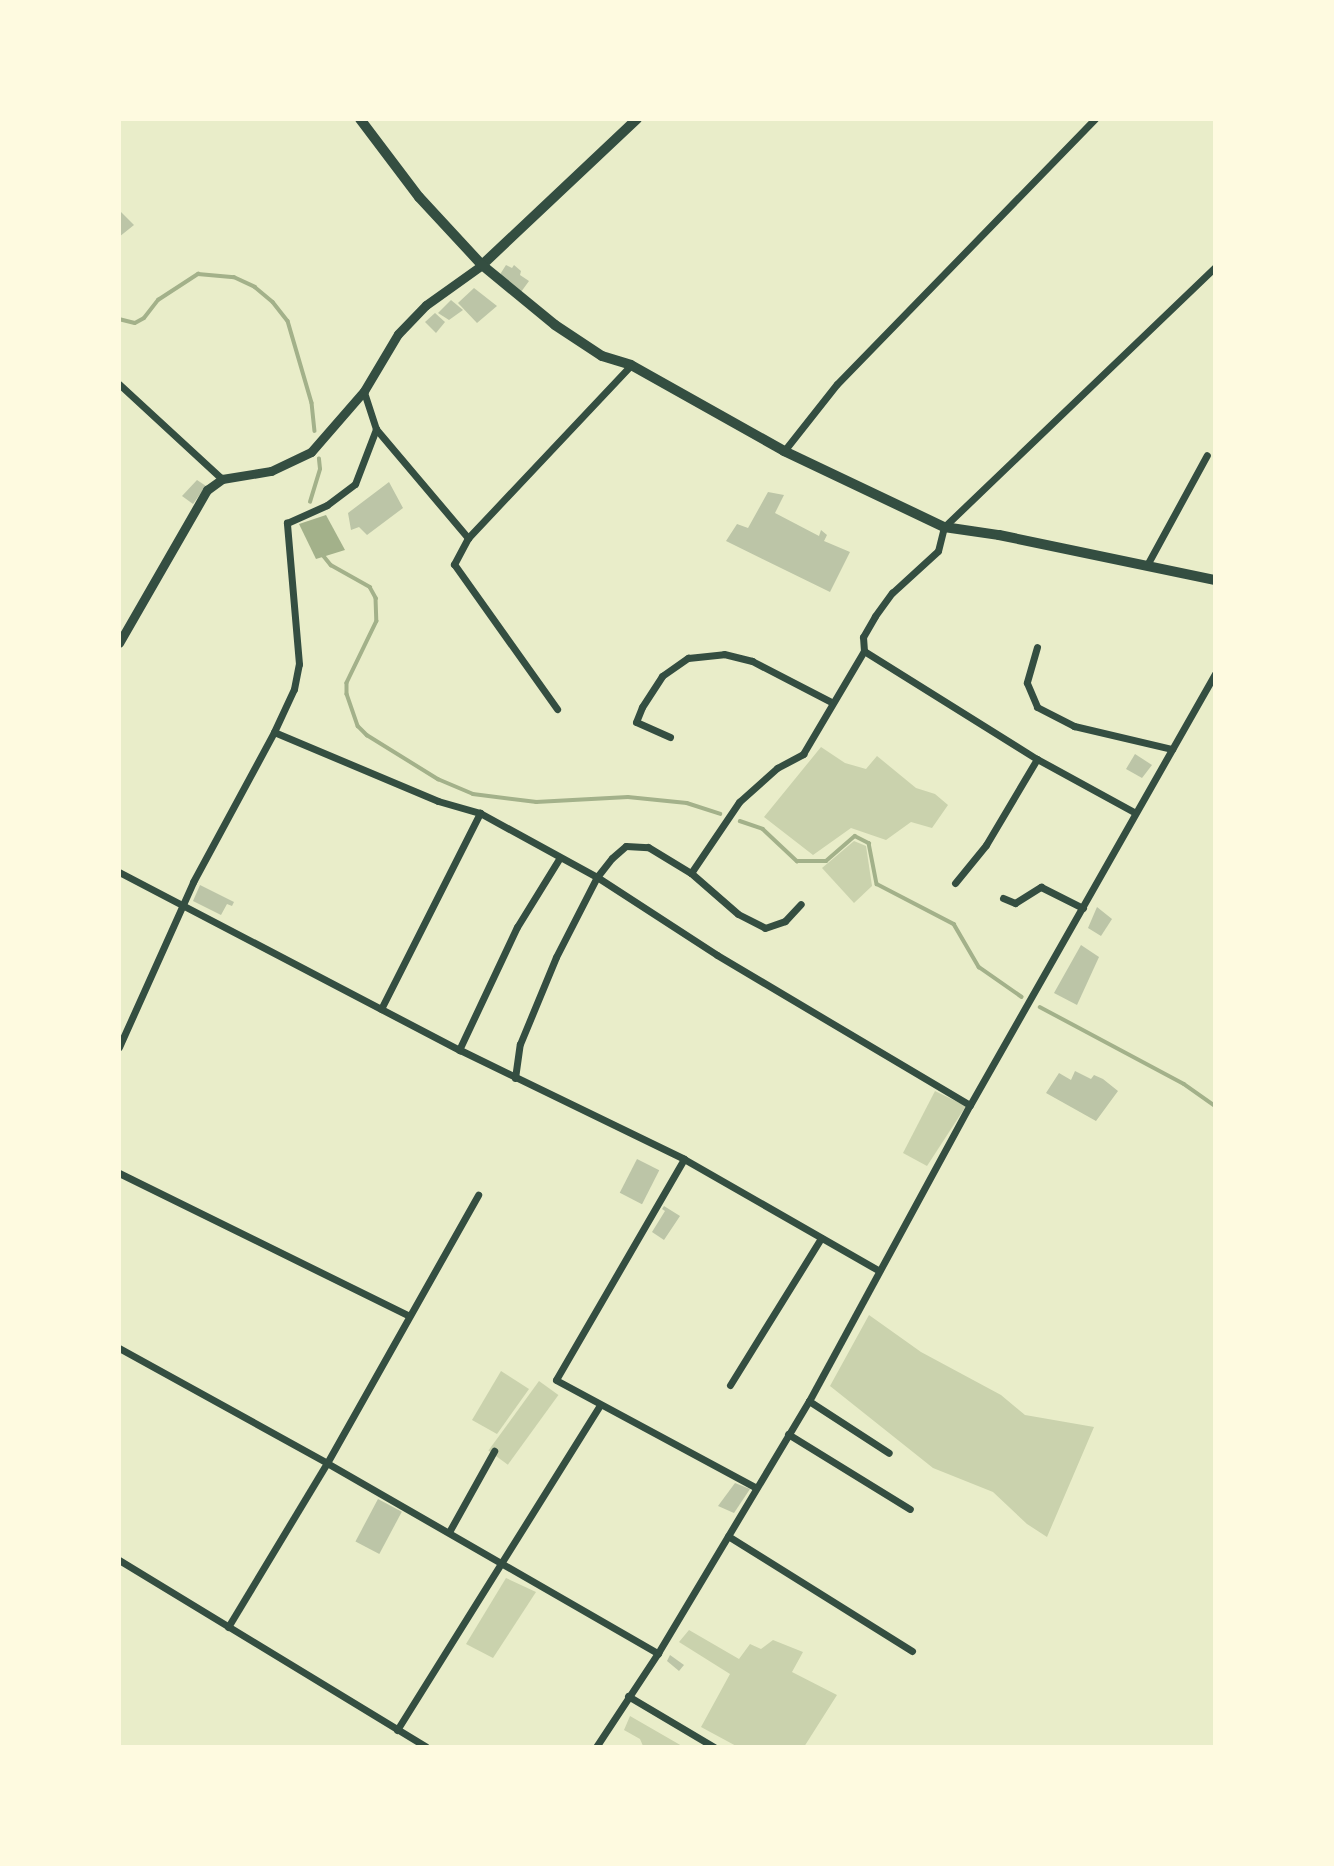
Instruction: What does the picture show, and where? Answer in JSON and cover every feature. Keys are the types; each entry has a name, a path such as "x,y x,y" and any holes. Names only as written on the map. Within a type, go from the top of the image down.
{"main road":[{"path":"360,119 419,197 482,265 555,325 602,356 631,366 784,451 944,527 1215,580"},
{"path":"482,265 637,119"}],"street":[{"path":"784,451 837,384 1095,119"},
{"path":"119,643 200,499 222,479 271,471 311,452 364,391 398,334 426,305 482,265"},
{"path":"691,873 739,802 777,768 803,754 831,702 864,651 863,637 875,615 892,593 938,551 944,527 1214,270"},
{"path":"557,709 454,564 468,538 631,366"},
{"path":"119,384 222,479"},
{"path":"364,391 376,429 468,538"},
{"path":"119,1047 182,905 274,732 293,689 299,664 288,520 327,505 355,484 376,429"},
{"path":"1147,565 1207,456"},
{"path":"1037,647 1027,683 1037,707 1074,726 1172,749"},
{"path":"864,651 1037,758 1134,812"},
{"path":"670,737 636,722 642,707 662,676 688,658 724,654 752,661 831,702"},
{"path":"596,1747 658,1653 755,1487 809,1401 970,1104 1215,674"},
{"path":"274,732 438,801 480,813 559,859 597,877 717,955 970,1104"},
{"path":"955,883 986,845 1037,758"},
{"path":"381,1009 480,813"},
{"path":"515,1077 520,1044 535,1002 597,877 626,846 648,847 691,873 738,914 765,928 785,922 801,904"},
{"path":"459,1050 517,926 559,859"},
{"path":"119,872 459,1050 684,1159 878,1270"},
{"path":"1003,898 1015,903 1041,887 1083,908"},
{"path":"684,1159 556,1380 755,1487"},
{"path":"119,1173 409,1316"},
{"path":"228,1627 327,1463 478,1195"},
{"path":"730,1385 821,1238"},
{"path":"119,1349 327,1463 658,1653"},
{"path":"809,1401 889,1453"},
{"path":"397,1730 600,1405"},
{"path":"788,1434 910,1509"},
{"path":"449,1532 494,1451"},
{"path":"728,1536 912,1651"},
{"path":"119,1560 426,1747"},
{"path":"628,1696 714,1747"}],"shaded area":[{"path":"326,515 345,550 316,559 299,524"},
{"path":"821,747 845,763 866,769 877,756 916,788 935,794 948,805 932,828 911,822 886,840 851,828 813,855 764,817"},
{"path":"854,841 866,846 872,886 854,903 822,868"},
{"path":"935,1091 966,1106 927,1166 903,1153"},
{"path":"869,1315 921,1352 1001,1395 1025,1415 1094,1427 1047,1537 1027,1524 993,1492 933,1468 830,1386"},
{"path":"501,1371 529,1389 497,1434 472,1420"},
{"path":"539,1381 558,1395 508,1465 488,1451"},
{"path":"506,1578 536,1592 493,1658 466,1644"},
{"path":"689,1630 739,1659 750,1644 761,1649 773,1640 803,1652 792,1672 837,1695 804,1747 738,1747 701,1727 730,1674 679,1642"},
{"path":"630,1716 682,1746 643,1746 640,1739 624,1730"}],"building":[{"path":"119,210 134,225 119,237"},
{"path":"506,265 512,268 514,265 521,271 520,275 529,281 521,292 499,276"},
{"path":"474,288 497,306 477,323 458,303"},
{"path":"451,300 463,310 449,320 438,313"},
{"path":"435,313 445,322 436,333 425,322"},
{"path":"197,480 206,486 193,504 182,496"},
{"path":"389,482 403,508 367,535 359,527 351,530 348,513"},
{"path":"768,492 784,495 775,513 819,536 821,530 827,535 824,541 850,552 830,592 726,541 737,524 748,528"},
{"path":"1135,754 1152,765 1142,778 1126,769"},
{"path":"200,885 234,902 232,906 227,904 221,915 193,901"},
{"path":"1097,907 1112,919 1101,936 1088,928"},
{"path":"1081,945 1099,957 1077,1005 1054,993"},
{"path":"1075,1071 1091,1079 1094,1075 1103,1079 1118,1091 1096,1121 1046,1093 1059,1073 1071,1080"},
{"path":"637,1159 659,1170 642,1204 620,1193"},
{"path":"664,1206 680,1216 664,1240 652,1232 665,1211 662,1209"},
{"path":"735,1483 750,1489 734,1513 718,1506"},
{"path":"378,1499 402,1512 379,1554 355,1541"},
{"path":"670,1655 684,1665 679,1671 667,1661"}],"waterway":[{"path":"119,319 135,323 144,318 158,300 198,274 234,277 255,287 273,302 288,321 312,403 315,431"},
{"path":"310,502 320,469 319,459"},
{"path":"323,555 331,565 370,587 376,598 377,621 347,683 347,694 358,726 367,735 438,779 473,794 536,802 628,797 687,803 720,814"},
{"path":"740,821 763,829 797,861 826,861 855,836 869,843 877,884 954,924 979,967 1022,997"},
{"path":"1040,1007 1184,1084 1215,1106"}]}
